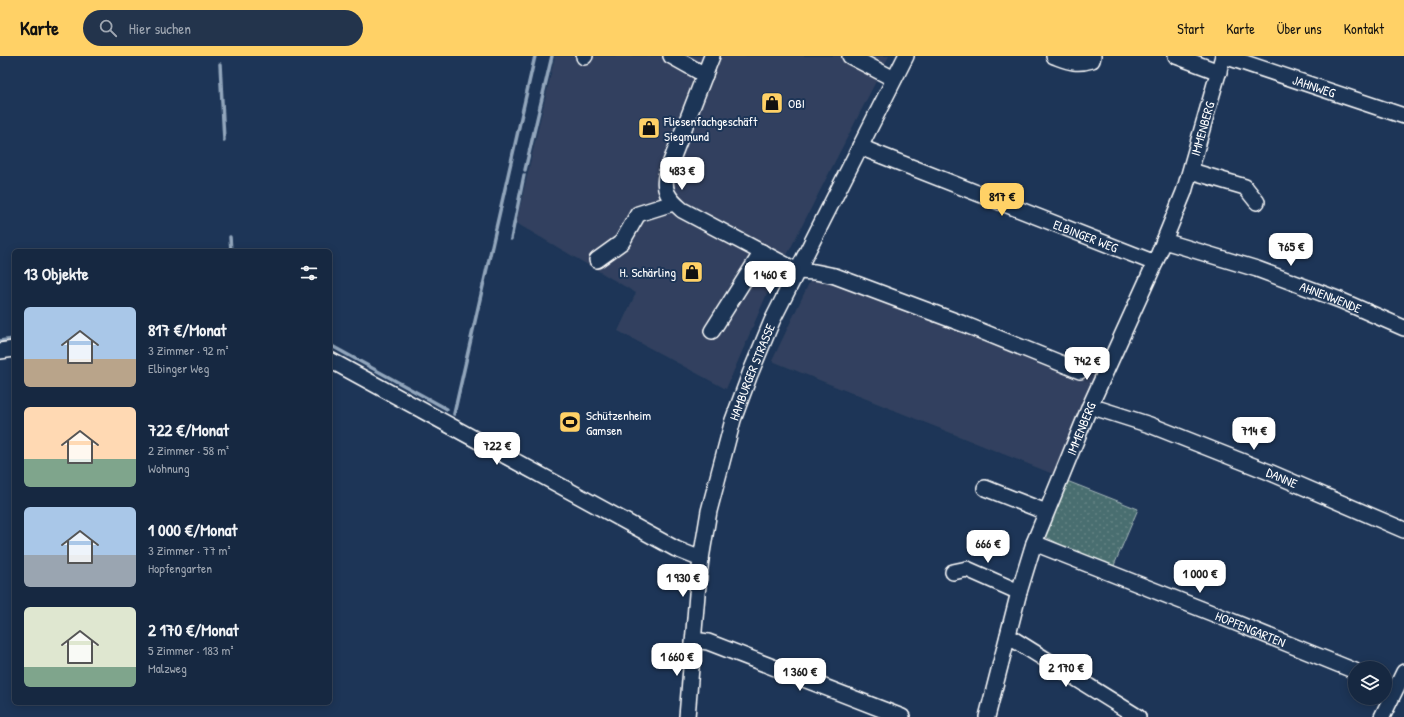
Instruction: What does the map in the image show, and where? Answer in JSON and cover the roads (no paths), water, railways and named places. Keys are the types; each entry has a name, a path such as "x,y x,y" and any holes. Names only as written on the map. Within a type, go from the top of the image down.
{"street":[{"path":"670,56 705,75"},
{"path":"712,56 666,172 664,183 673,203 682,210 797,271 815,272 836,276 966,325 1080,371"},
{"path":"850,56 894,79"},
{"name":"HAMBURGER STRASSE","path":"687,717 702,559 709,510 733,420 772,321 906,56"},
{"path":"1054,56 1074,63 1092,60 1093,56"},
{"path":"1176,56 1219,72"},
{"name":"IMMENBERG","path":"987,717 1019,592 1034,543 1090,406 1155,263 1184,192 1223,56"},
{"name":"JAHNWEG","path":"1223,56 1404,116"},
{"name":"ELBINGER WEG","path":"860,146 1155,263"},
{"path":"1190,171 1245,187 1257,202"},
{"path":"597,260 622,242 638,214 673,203"},
{"name":"AHNENWENDE","path":"1164,241 1257,269 1340,300 1404,328"},
{"path":"712,331 762,252"},
{"path":"0,351 12,349"},
{"path":"332,361 676,549 702,559"},
{"name":"DANNE","path":"1090,406 1150,425 1255,466 1404,530"},
{"path":"985,488 1046,512"},
{"name":"HOPFENGARTEN","path":"1034,543 1348,668"},
{"path":"953,572 967,569 1019,592"},
{"path":"1008,636 1138,717"},
{"path":"694,640 708,642 902,717"},
{"path":"1392,684 1404,672"},
{"path":"1382,717 1385,705"}],"waterway":[{"path":"454,414 535,56"},
{"path":"525,170 552,56"},
{"path":"220,64 224,140"},
{"path":"511,239 524,175"},
{"path":"230,237 231,249"},
{"path":"0,341 12,339"},
{"path":"332,346 447,409"},
{"path":"419,417 529,477"}],"place":[{"name":"OBI","path":"772,103"},
{"name":"Fliesenfachgeschäft Siegmund","path":"649,128"},
{"name":"H. Schärling","path":"692,272"},
{"name":"Schützenheim Gamsen","path":"570,422"}]}
